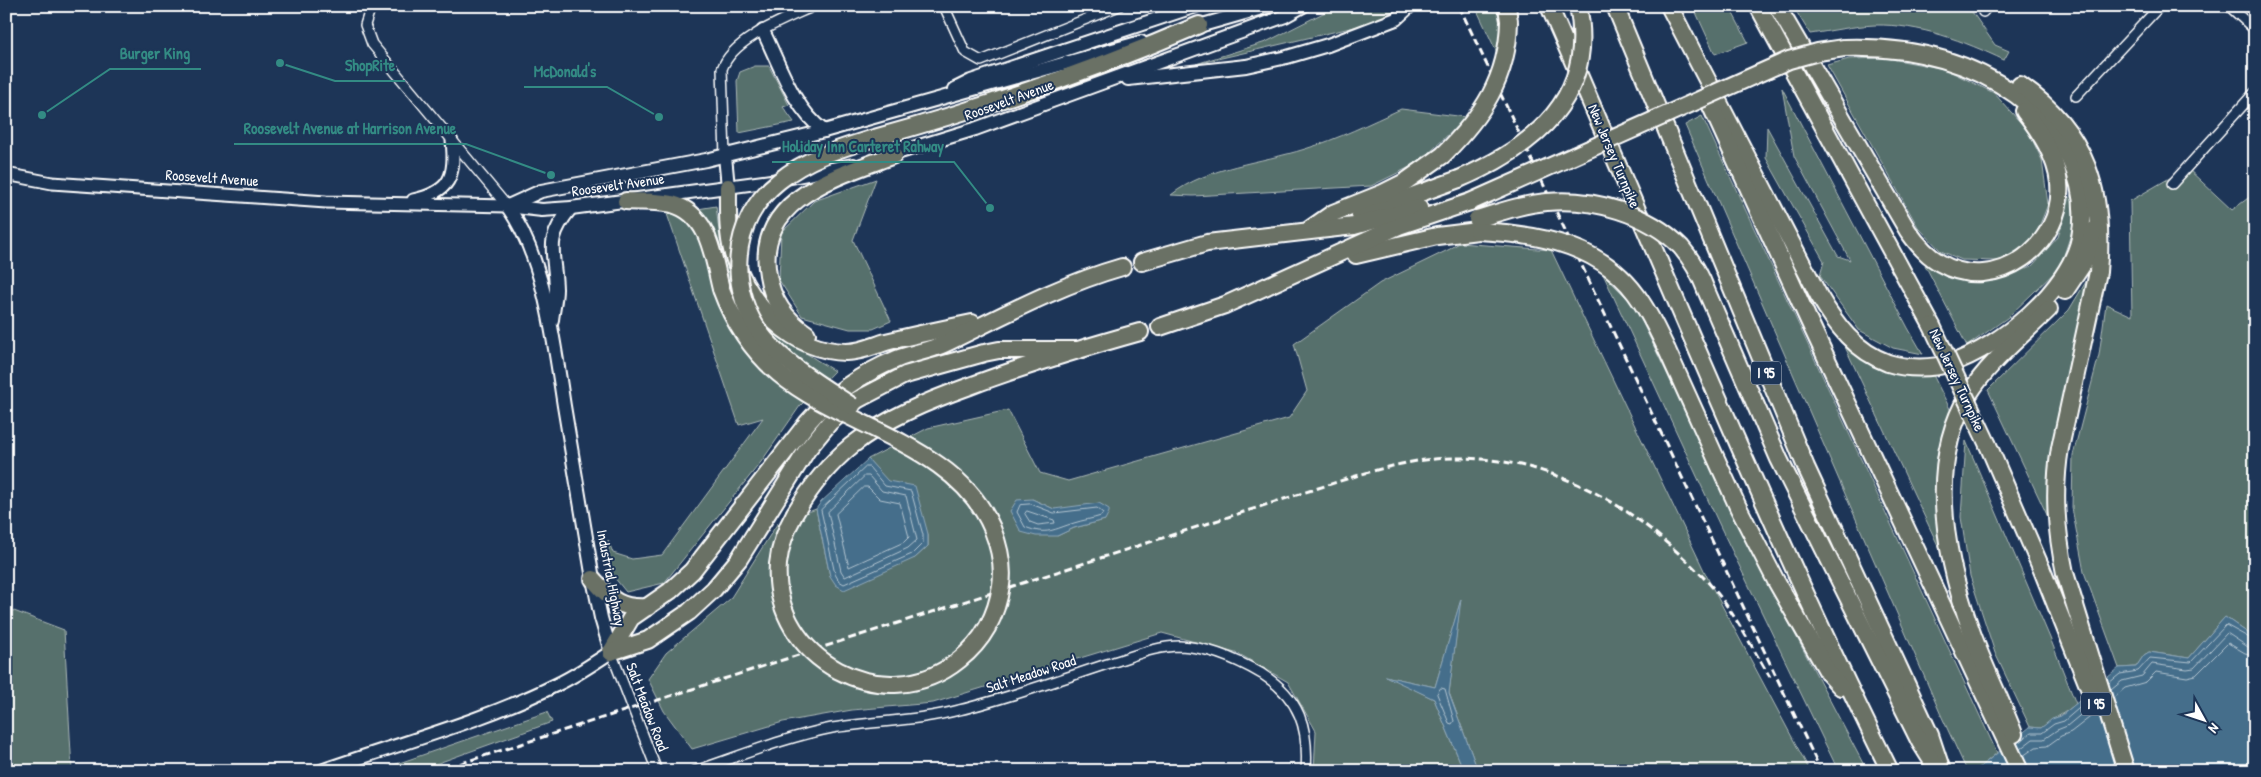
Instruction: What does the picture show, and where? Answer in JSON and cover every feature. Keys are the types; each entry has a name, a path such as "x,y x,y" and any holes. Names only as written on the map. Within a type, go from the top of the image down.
{"highway":[{"name":"New Jersey Turnpike","path":"1549,6 1833,668"},
{"path":"1142,262 1207,243 1307,230 1368,212 1465,191 1485,168 1530,140 1558,110 1577,73 1581,53 1582,32 1578,6"},
{"name":"I 95","path":"1615,6 1806,468 1925,739 1942,771"},
{"path":"1665,6 1813,330 2030,771"},
{"path":"1160,327 1225,305 1302,272 1399,226 1465,191 1521,170 1756,64 1811,44 1842,44 1890,48 1915,52 1955,63 1986,76 2028,104 2058,136 2070,158 2078,179 2082,218 2080,240 2062,278 2012,328 1992,343 1951,363 1930,367 1908,367 1889,363 1870,355 1843,332 1831,316 1669,6"},
{"name":"New Jersey Turnpike","path":"1758,6 1932,326 2076,633 2120,771"},
{"path":"1777,6 1918,244 1941,264 1974,273 2007,267 2022,260 2046,236 2055,219 2059,200 2059,182 2054,161 2046,143 2022,108 1986,76"},
{"path":"1307,230 1334,213 1405,182 1443,155 1473,122 1497,84 1509,42 1508,14"},
{"path":"1140,332 1016,369 934,400 884,424 852,446 837,458 813,486 795,513 783,540 780,552 779,582 782,599 790,623 812,652 840,672 876,684 914,682 942,672 974,646 989,625 1001,586 1001,559 995,536 978,504 950,476 917,451 801,371 776,351 761,333 749,314 738,280 738,257 742,235 752,212 769,190 788,174 812,160 841,148 1030,91 1138,52 1200,25"},
{"path":"1842,44 1866,37 1918,41 1943,47 1992,67 2035,96 2054,112 2069,131 2088,167 2097,200 2100,247 2098,272 2056,473 2055,498 2060,547 2072,599 2076,633 2126,771"},
{"path":"885,342 844,344 819,339 799,328 790,321 776,302 769,282 767,259 770,241 776,225 796,200 825,182 894,155"},
{"path":"728,186 728,222 733,254 753,295 779,326 797,339 832,351 859,351 885,342 1003,316"},
{"path":"2020,771 1990,692 1952,562 1945,492 1950,443 1957,418 1969,394 1984,374 2057,301 2072,283 2083,264 2091,242 2096,222 2097,200"},
{"path":"626,201 672,204 694,217 708,241 721,289 741,330 759,354 780,374 859,421 917,451"},
{"path":"1302,272 1477,225 1523,206 1548,202 1569,201 1612,208 1633,215 1667,235 1691,260 1706,290 1775,450 1925,739 1938,771"},
{"path":"1477,225 1560,242 1581,250 1617,273 1642,302 1667,350 1750,530 1776,581 1856,703 1890,771"},
{"path":"611,652 631,618 680,583 704,557 797,435 831,398 879,367 940,346 1056,290 1122,268"},
{"path":"611,652 648,640 689,612 714,589 739,559 818,435 830,422 857,400 905,375 984,353 999,350 1076,350"},
{"path":"593,579 612,599 620,604 633,607 648,607"}],"main road":[{"path":"935,100 971,81 1196,6"},
{"name":"Roosevelt Avenue","path":"507,206 542,191 725,156 824,131 1269,6"},
{"name":"Roosevelt Avenue","path":"507,206 542,210 626,201 810,174 894,155 975,129 1103,83 1285,16 1303,6"},
{"path":"1103,83 1246,66 1287,57 1328,45 1396,19 1410,6"},
{"path":"763,31 803,110 824,131"},
{"path":"725,156 728,186"},
{"name":"Industrial Highway","path":"507,206 524,232 531,250 551,328 593,579 611,652"},
{"path":"551,328 556,289 551,252 552,243 558,224 571,208"},
{"path":"321,771 528,697 574,676 611,652"}],"street":[{"path":"371,6 366,25 372,44 507,206"},
{"path":"725,156 722,69 726,59 734,50 763,31 814,6"},
{"path":"944,6 964,52 981,61 1119,6"},
{"path":"2076,96 2160,6"},
{"path":"2229,6 2255,30"},
{"path":"2172,184 2255,92"},
{"path":"394,205 431,196 442,189 451,178 454,162 452,141"},
{"name":"Roosevelt Avenue","path":"6,174 52,183 319,202 507,206"},
{"name":"Salt Meadow Road","path":"695,771 823,730 958,711 1139,654 1178,646 1200,649 1233,660 1260,673 1280,688 1292,702 1304,725 1307,744 1306,771"},
{"name":"Salt Meadow Road","path":"611,652 657,771"}],"green space":[{"path":"1337,6 1397,6 1393,11 1376,22 1196,64 1266,42"},
{"path":"1475,6 1496,6 1500,22 1498,55"},
{"path":"1693,6 1729,6 1748,42 1715,54"},
{"path":"1793,6 1968,6 1995,45 2009,51 2004,60 1973,46 1941,35 1892,25 1859,26 1810,34"},
{"path":"1886,58 1945,69 1994,93 2028,131 2042,160 2048,204 2035,237 2017,253 1997,261 1962,260 1941,251 1918,227 1827,65 1849,59"},
{"path":"755,66 769,66 789,105 783,107 794,122 739,133 737,81 740,72"},
{"path":"1782,88 1923,354 1893,348 1859,330 1820,276 1824,261 1766,158 1767,127 1838,256 1850,260 1794,156"},
{"path":"1401,109 1466,117 1420,162 1371,186 1193,196 1171,195 1186,185 1218,171 1317,145"},
{"path":"1702,116 1997,753 1975,771 1967,771 1941,715 1685,125"},
{"path":"2187,168 2232,210 2255,193 2255,638 2225,617 2189,658 2149,652 2144,655 2136,667 2119,668 2084,572 2072,508 2073,455 2099,355 2106,304 2132,316 2130,201"},
{"path":"876,179 853,240 891,321 873,329 850,329 802,316 779,280 781,233 814,201"},
{"path":"2072,191 2076,219 2060,267 2007,318 1967,346 1925,265 1963,273 2003,278 2032,266 2058,237"},
{"path":"716,206 720,240 765,327 834,371 800,406 761,462 664,583 626,592 610,572 608,540 613,553 632,559 662,555 763,418 739,425 667,214"},
{"path":"1459,243 1551,250 1711,585 1810,771 1478,771 1449,693 1460,603 1435,687 1389,677 1434,699 1464,771 1314,771 1316,731 1288,682 1239,654 1162,633 933,703 852,710 783,722 692,749 664,711 648,679 666,653 730,599 777,524 816,509 830,576 915,558 928,546 928,534 868,459 928,428 1008,410 1040,473 1068,481 1289,418 1307,391 1294,344 1380,283","holes":["1032,499 1054,509 1105,520 1074,528 1057,536"]},
{"path":"1603,274 1634,305 1764,575 1867,771 1838,771 1721,528"},
{"path":"2090,275 2051,487 2048,517 1988,390 2069,310"},
{"path":"1839,334 1873,365 1909,376 1932,373 1952,413 1942,554"},
{"path":"1966,441 2076,704 2041,728 2030,727 1995,653 1970,576 1961,517"},
{"path":"6,608 64,630 72,771 6,771"},
{"path":"547,712 552,722 416,771 376,771"}],"water":[{"path":"868,459 888,481 915,486 928,534 928,546 915,558 844,590 836,585 830,576 816,509 821,502"},
{"path":"1032,499 1054,509 1099,503 1109,509 1109,512 1105,520 1074,528 1057,536 1036,536 1021,532 1010,511 1017,500"},
{"path":"1461,599 1449,693 1478,771 1464,771 1434,699 1385,676 1435,687"},
{"path":"2225,617 2255,638 2255,771 1975,771 2030,727 2041,728 2052,719 2061,716 2119,668 2136,667 2144,655 2149,652 2189,658"}],"railway":[{"path":"1459,6 1821,771"},
{"path":"437,771 1362,474 1406,463 1441,459 1475,459 1509,463 1542,471 1574,483 1605,498 1634,517 1680,555 1716,592 1736,620 1770,677"}],"place":[{"name":"ShopRite","path":"280,63"},
{"name":"Burger King","path":"42,115"},
{"name":"McDonald's","path":"659,117"},
{"name":"Roosevelt Avenue at Harrison Avenue","path":"551,175"},
{"name":"Holiday Inn Carteret Rahway","path":"990,208"}]}
